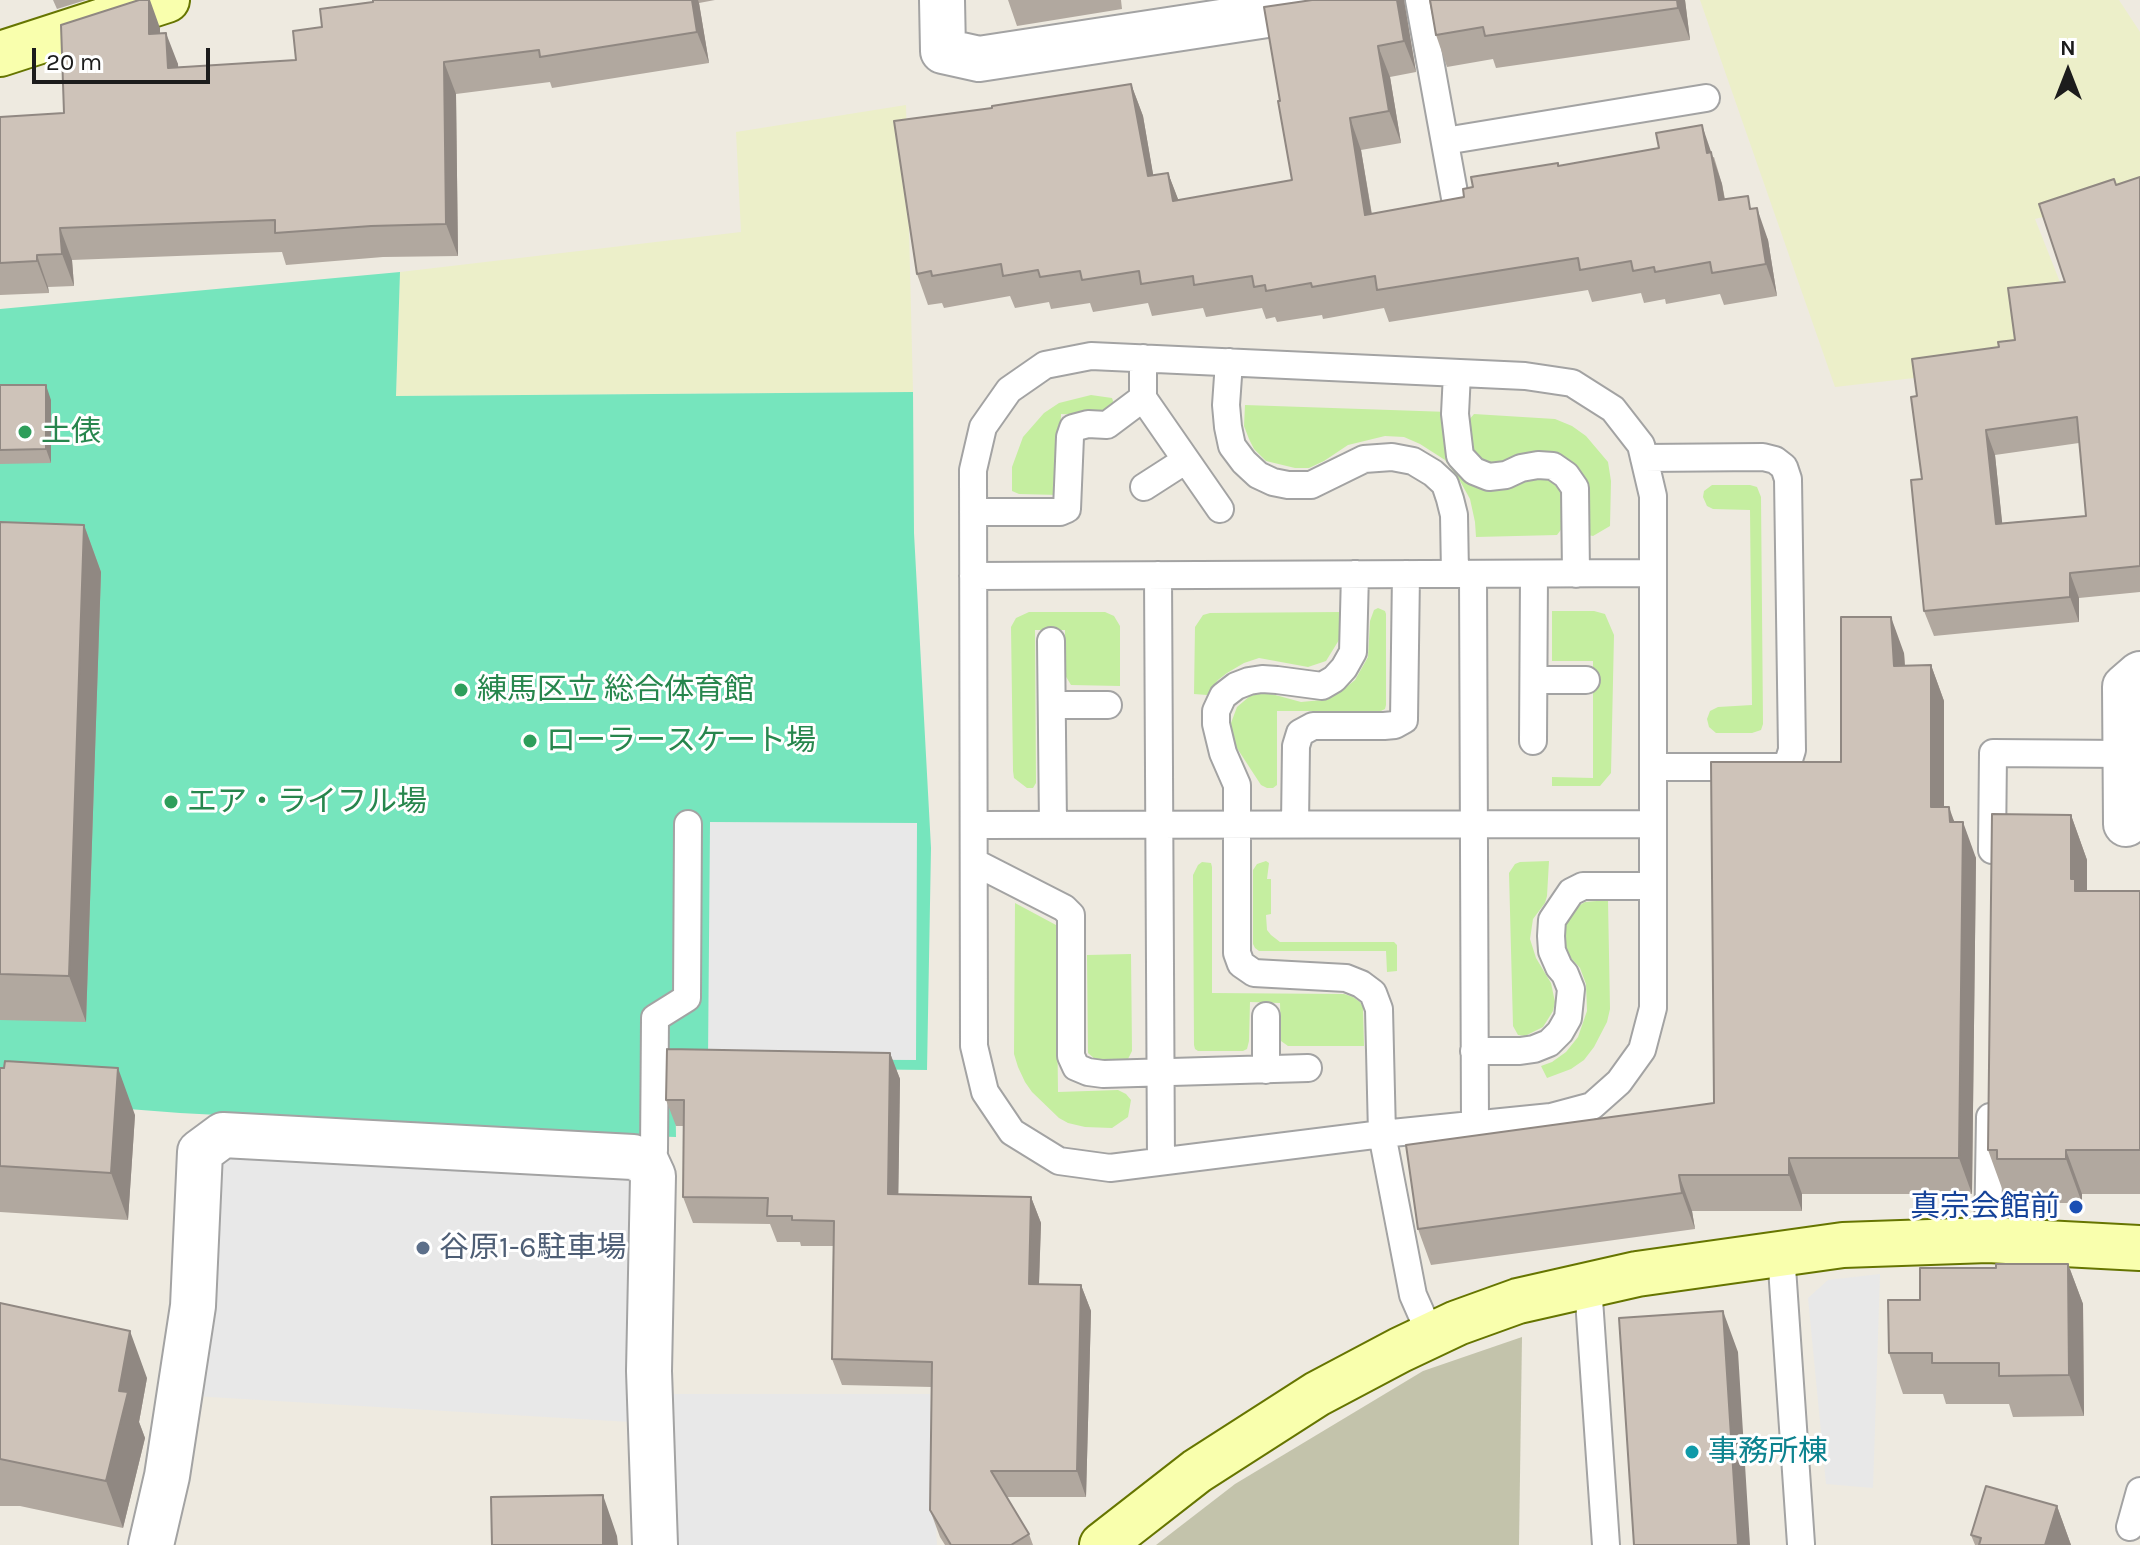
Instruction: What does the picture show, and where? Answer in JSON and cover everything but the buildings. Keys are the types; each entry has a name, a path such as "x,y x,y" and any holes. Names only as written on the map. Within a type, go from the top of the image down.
{"street":[{"path":"942,0 943,51 979,59 1365,0"},
{"path":"0,54 139,4"},
{"path":"2126,824 2125,687 2140,674"},
{"path":"151,1545 167,1476 193,1306 200,1152 223,1135 633,1157 647,1163 653,1176 649,1371 655,1545"},
{"path":"1102,1545 1197,1471 1317,1394 1457,1323 1518,1301 1637,1274 1843,1245 1988,1240 2140,1248"}],"lane":[{"path":"1419,0 1455,198"},
{"path":"1445,141 1706,98"},
{"path":"1091,356 1229,362 1525,376 1572,383 1613,409 1641,445 1653,496 1653,1008 1642,1050 1619,1082 1592,1106 1551,1117 1382,1134 1110,1168 1059,1161 1012,1132 985,1092 974,1046 973,470 983,427 1009,390 1045,365 1091,356"},
{"path":"1143,358 1143,398 1220,509"},
{"path":"1229,362 1226,405 1232,446 1258,475 1288,485 1311,485 1364,459 1392,457 1413,461 1433,473 1445,484 1450,499 1464,574 1474,824 1475,1125"},
{"path":"1457,373 1455,414 1460,456 1474,471 1489,477 1538,465 1553,466 1566,475 1575,488 1576,574"},
{"path":"973,512 1065,511 1068,505 1070,437 1073,428 1088,424 1107,425 1143,398"},
{"path":"1644,458 1763,457 1775,460 1784,467 1788,479 1792,750 1788,763 1780,767 1653,767"},
{"path":"1144,487 1186,460"},
{"path":"973,576 1653,573"},
{"path":"1355,574 1353,652 1334,679 1322,686 1262,679 1249,681 1223,696 1216,711 1223,753 1237,785 1237,953 1241,964 1254,973 1346,978 1373,993 1379,1009 1382,1134 1413,1295 1431,1336"},
{"path":"1295,824 1296,746 1300,733 1313,726 1384,726 1404,720 1406,574"},
{"path":"1533,741 1534,574"},
{"path":"1158,575 1161,1161"},
{"path":"1051,641 1053,825"},
{"path":"1534,680 1586,680"},
{"path":"1052,705 1108,705"},
{"path":"1992,879 1993,753 2125,754"},
{"path":"647,1163 654,1151 655,1018 687,998 688,824"},
{"path":"974,825 1653,824"},
{"path":"974,862 1064,908 1071,915 1071,1056 1076,1067 1103,1074 1308,1068"},
{"path":"1474,1051 1534,1049 1549,1043 1560,1032 1568,1018 1571,989 1552,951 1552,920 1571,892 1583,886 1653,886"},
{"path":"1266,1016 1266,1070"},
{"path":"1988,1240 1990,1099"},
{"path":"1781,1253 1801,1544"},
{"path":"1588,1285 1606,1545"},
{"path":"2130,1527 2140,1491"}],"shaded area":[{"path":"1700,0 2119,0 2140,32 2140,192 2035,219 2090,358 1835,387"},
{"path":"906,105 913,392 396,396 400,272 741,232 736,132"},
{"path":"710,822 917,823 916,1060 708,1059"},
{"name":"谷原1-6駐車場","path":"234,1150 624,1170 640,1187 630,1422 193,1396 213,1165"},
{"path":"1880,1274 1873,1488 1826,1484 1808,1298 1828,1280"},
{"path":"1522,1337 1519,1545 1156,1545 1235,1484 1423,1371"},
{"path":"664,1394 930,1394 937,1545 671,1545"}],"green space":[{"name":"練馬区立 総合体育館","path":"400,272 396,396 913,392 914,533 931,848 927,1070 675,1067 676,1137 180,1113 0,1099 0,309"},
{"path":"1091,395 1112,398 1114,404 1109,416 1061,414 1059,495 1012,491 1012,467 1023,437 1044,413 1059,403"},
{"path":"1245,405 1449,412 1450,453 1521,480 1545,476 1566,488 1563,527 1557,535 1476,537 1470,499 1445,460 1404,437 1385,436 1348,445 1309,468 1266,461 1254,449 1244,426"},
{"path":"1474,414 1555,419 1586,436 1608,462 1611,481 1610,526 1593,536 1588,535 1583,478 1483,464 1466,443 1468,421"},
{"path":"1712,485 1750,485 1757,487 1761,497 1763,724 1761,730 1752,733 1716,733 1709,727 1707,719 1710,711 1718,707 1752,705 1750,510 1713,509 1707,506 1704,491"},
{"path":"1378,608 1386,614 1385,709 1277,711 1277,785 1267,788 1261,785 1233,742 1231,723 1237,707 1250,696 1258,694 1268,693 1301,702 1322,700 1339,693 1355,680 1368,657 1370,621"},
{"path":"1552,611 1605,614 1614,635 1611,773 1600,786 1552,786 1552,777 1593,778 1593,661 1552,661"},
{"path":"1029,612 1105,612 1114,616 1120,626 1120,686 1071,685 1065,675 1065,630 1035,630 1036,783 1033,788 1027,788 1014,778 1013,771 1011,627 1016,618"},
{"path":"1341,612 1339,640 1326,661 1308,667 1259,658 1227,673 1207,695 1194,694 1195,627 1203,615"},
{"path":"1549,861 1547,896 1533,919 1530,939 1536,958 1551,983 1555,1002 1543,1027 1525,1036 1518,1035 1513,1026 1509,873 1520,862"},
{"path":"1202,862 1211,863 1212,867 1212,993 1344,994 1353,997 1363,1007 1364,1046 1288,1046 1281,1041 1280,1003 1250,1002 1247,1049 1195,1049 1193,875"},
{"path":"1269,863 1267,879 1271,879 1271,914 1266,915 1267,930 1271,935 1280,942 1394,942 1397,945 1397,971 1387,972 1386,951 1259,951 1255,948 1253,870 1257,864"},
{"path":"1608,900 1610,1009 1607,1022 1584,1060 1571,1069 1547,1078 1541,1066 1566,1052 1578,1037 1587,1011 1586,984 1564,943 1565,927 1580,905"},
{"path":"1015,903 1056,925 1058,1092 1118,1090 1126,1094 1131,1100 1128,1117 1112,1128 1085,1127 1059,1118 1032,1092 1018,1067 1014,1054"},
{"path":"1131,954 1132,1051 1128,1059 1108,1063 1096,1060 1088,1053 1087,955"}],"place":[{"name":"土俵","path":"25,432"},
{"name":"練馬区立 総合体育館","path":"461,690"},
{"name":"ローラースケート場","path":"530,741"},
{"name":"エア・ライフル場","path":"171,802"},
{"name":"真宗会館前","path":"2076,1207"},
{"name":"谷原1-6駐車場","path":"423,1248"},
{"name":"事務所棟","path":"1692,1452"}]}
